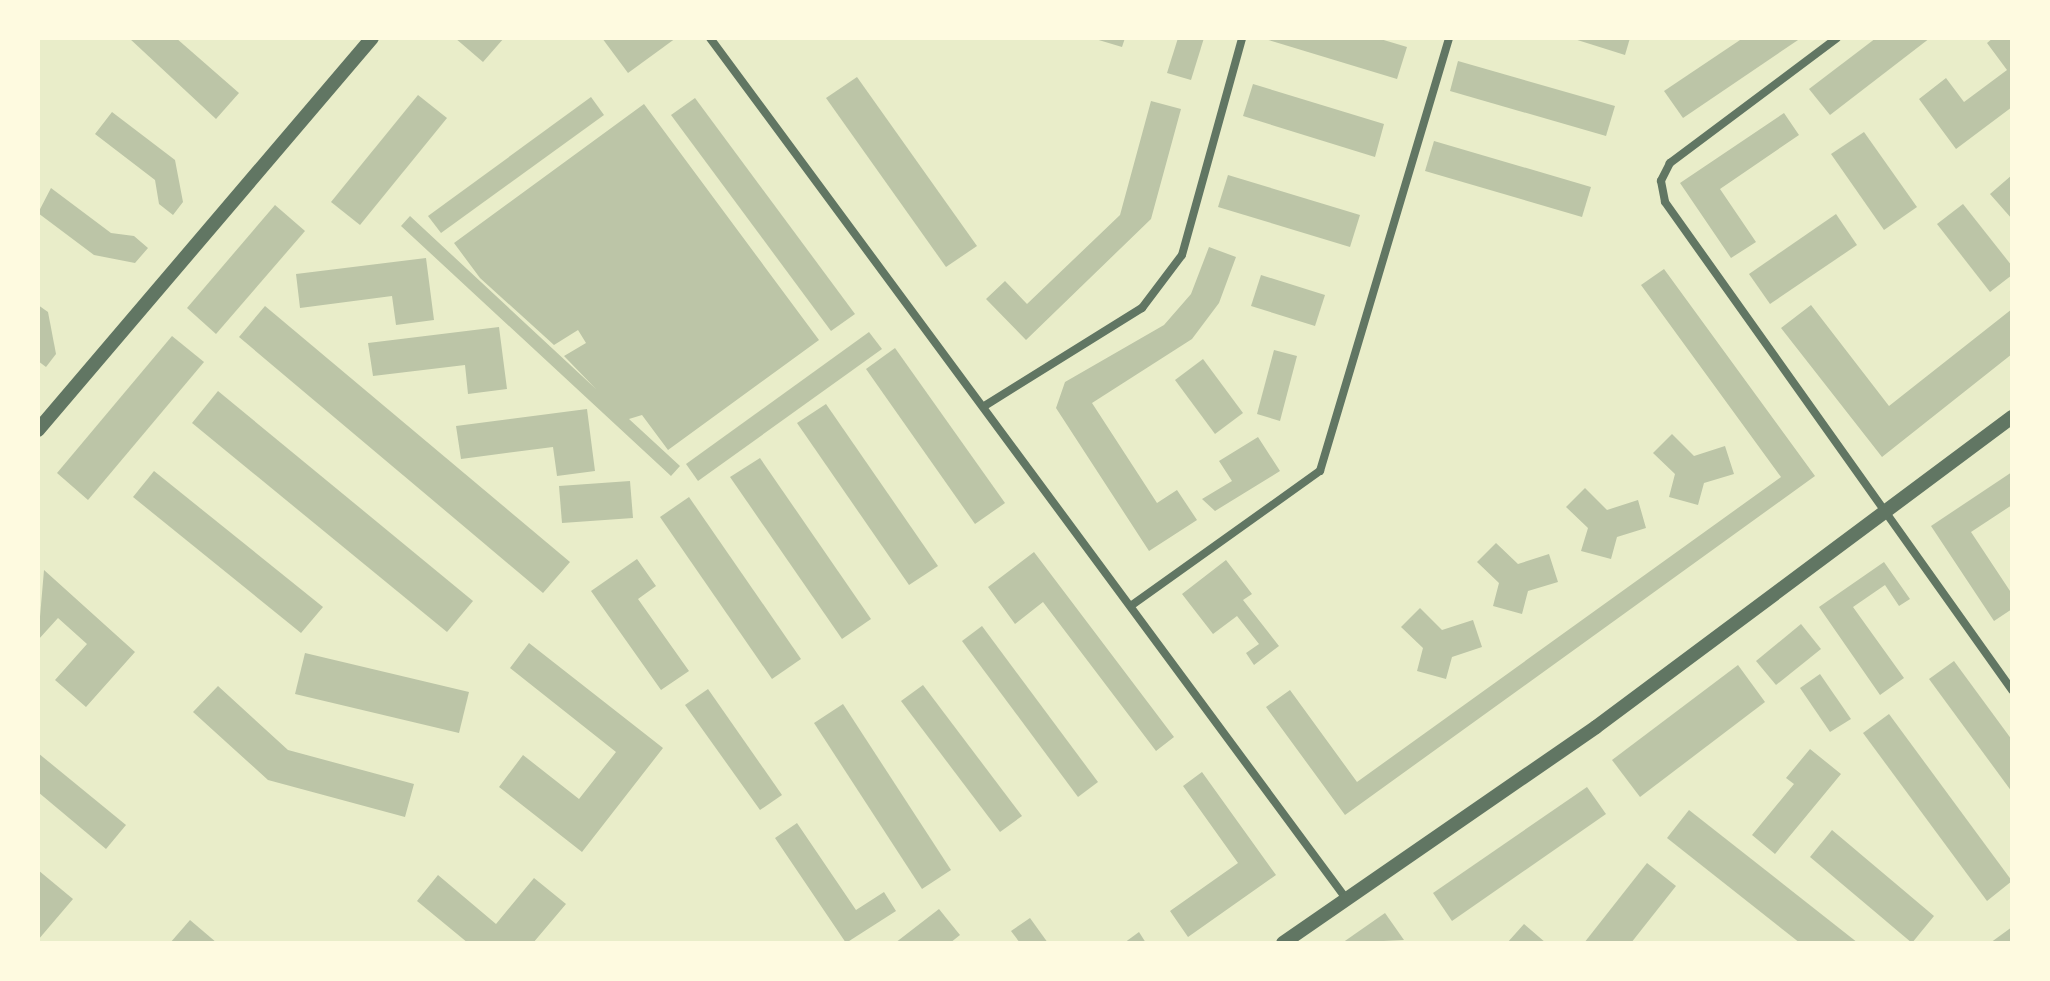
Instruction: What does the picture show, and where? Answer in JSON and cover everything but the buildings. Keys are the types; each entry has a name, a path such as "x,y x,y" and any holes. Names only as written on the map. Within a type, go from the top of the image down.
{"street":[{"path":"38,430 372,38"},
{"path":"710,38 986,405 1345,897"},
{"path":"986,405 1142,308 1182,255 1242,38"},
{"path":"1132,605 1320,471 1449,38"},
{"path":"1837,38 1670,163 1661,181 1665,202 2012,690"},
{"path":"1283,943 1345,897 1596,727 2012,417"}]}
